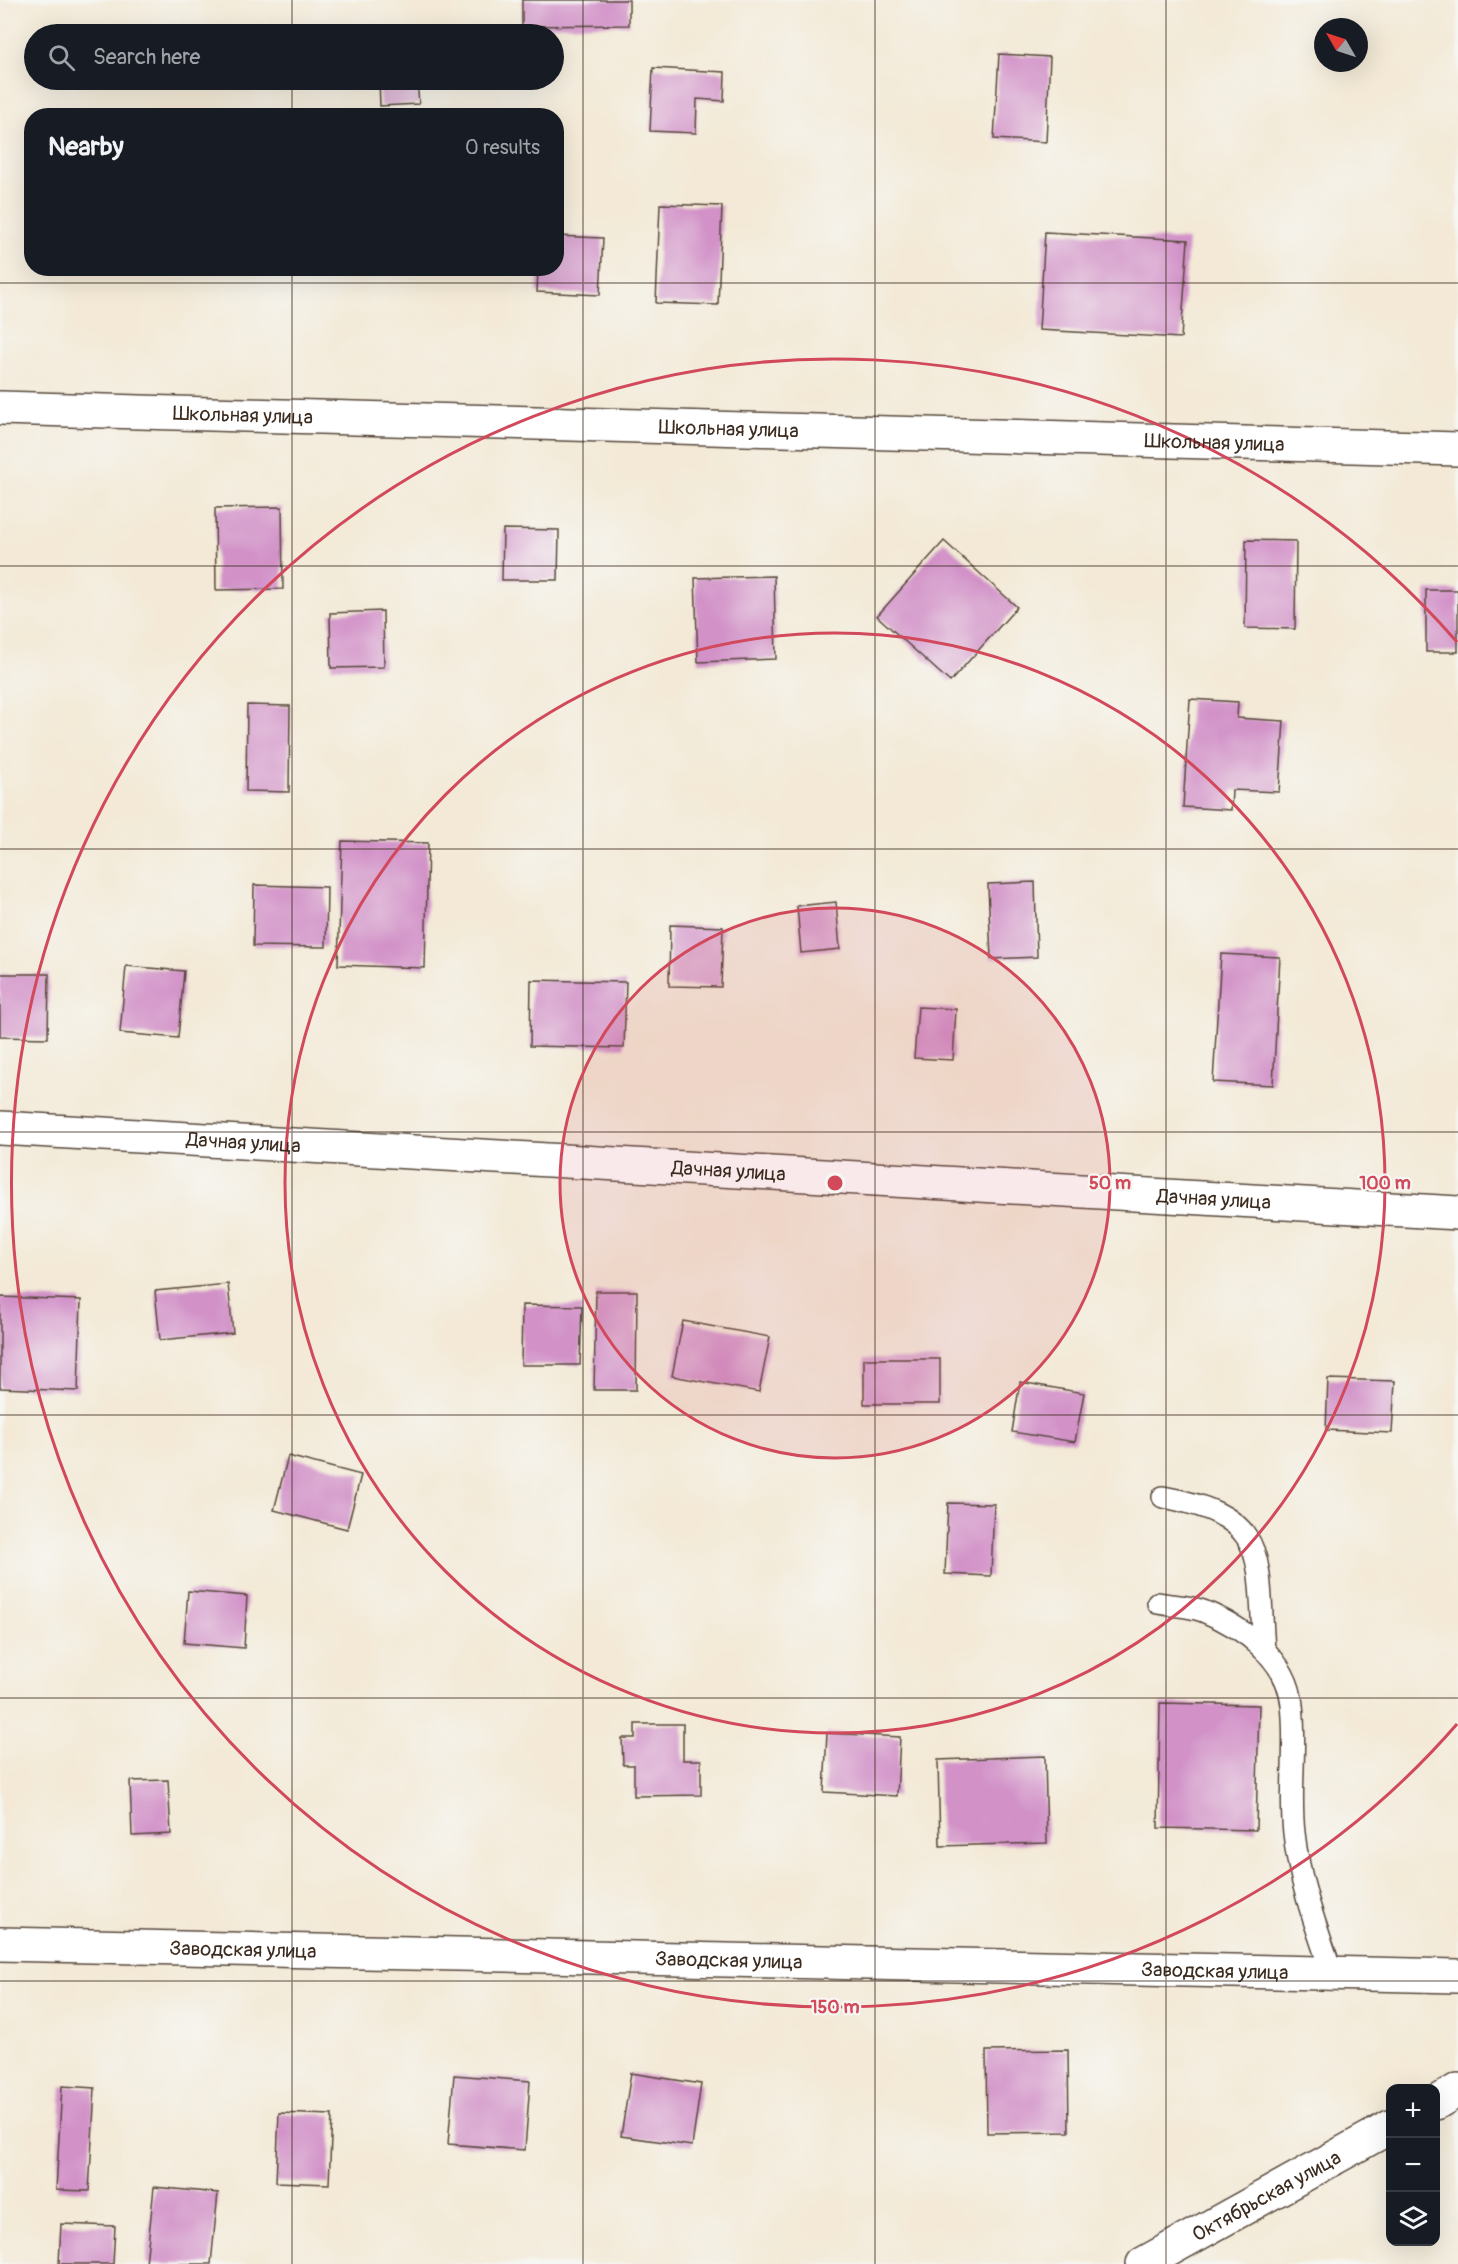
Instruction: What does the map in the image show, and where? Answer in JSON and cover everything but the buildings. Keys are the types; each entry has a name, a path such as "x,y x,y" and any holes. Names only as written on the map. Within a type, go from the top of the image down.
{"street":[{"name":"Школьная улица","path":"0,408 1458,449"},
{"name":"Дачная улица","path":"0,1128 1458,1213"},
{"name":"Заводская улица","path":"0,1944 1458,1976"},
{"path":"1440,2101 1458,2090"},
{"name":"Октябрьская улица","path":"1143,2264 1386,2129"}],"lane":[{"path":"1163,1497 1192,1503 1223,1514 1245,1533 1257,1554 1264,1650"},
{"path":"1158,1603 1201,1610 1236,1627 1264,1650 1284,1674 1292,1704 1294,1833 1307,1900 1332,1973"}]}
